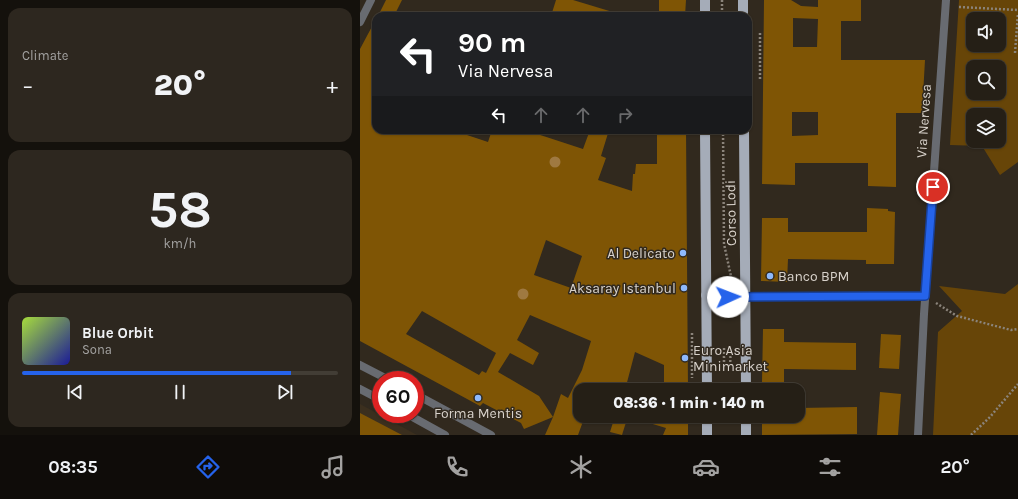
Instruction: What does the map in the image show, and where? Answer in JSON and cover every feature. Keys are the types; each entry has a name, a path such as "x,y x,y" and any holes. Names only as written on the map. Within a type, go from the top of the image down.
{"main road":[{"path":"705,0 705,12"},
{"path":"743,0 743,12"},
{"name":"Corso Lodi","path":"705,134 707,383"},
{"name":"Corso Lodi","path":"744,134 746,383"},
{"path":"706,295 746,296"},
{"path":"707,423 707,435"},
{"path":"746,423 746,435"}],"street":[{"path":"360,22 372,0"},
{"name":"Via Nervesa","path":"918,435 925,296 946,0"},
{"path":"746,296 925,296"},
{"path":"360,365 372,371"},
{"path":"360,388 372,395"},
{"path":"424,399 491,435"},
{"path":"423,423 445,435"}],"path":[{"path":"722,0 722,12"},
{"path":"959,7 1018,10"},
{"path":"1015,52 1018,13"},
{"path":"760,32 760,78"},
{"name":"Corso Lodi","path":"723,134 724,244 734,287"},
{"path":"936,303 957,316 1011,330 1018,329"},
{"path":"692,333 692,378"},
{"path":"724,348 724,366"},
{"path":"730,366 731,348"},
{"path":"971,435 990,417 1018,384"}],"shaded area":[{"path":"959,0 1018,0 1018,162 1000,175 983,148 1006,148 1006,108 966,108 966,146 950,145"},
{"path":"1018,284 1018,435 933,435 938,332 962,311 939,286 1005,294"},
{"path":"360,404 372,411 372,423 395,423 417,435 360,435"}],"building":[{"path":"386,0 402,0 396,12 380,12"},
{"path":"556,0 573,0 613,12 552,12"},
{"path":"659,0 686,0 685,12 659,12"},
{"path":"764,0 791,0 801,6 818,7 818,0 861,0 861,21 841,21 841,60 925,60 922,113 896,113 896,187 868,186 868,163 795,163 795,185 762,184","holes":["793,18 818,19 817,47 793,47","792,112 818,112 818,135 792,136"]},
{"path":"372,26 372,134 464,134 488,142 491,134 537,134 583,149 589,134 608,134 601,156 606,158 598,180 632,191 633,174 635,174 636,164 657,164 657,134 686,134 688,383 664,383 664,365 635,352 627,383 576,383 582,370 591,341 530,315 517,340 539,353 533,365 510,353 498,372 539,396 553,417 524,429 521,423 483,403 480,406 424,376 424,371 415,371 360,341 360,49","holes":["546,240 582,256 571,288 534,275","422,311 496,353 486,373 482,371 479,375 406,334"]},
{"path":"867,208 888,209 888,211 895,212 894,264 866,264 866,260 788,259 787,282 761,281 762,218 788,218 788,232 867,232"},
{"path":"763,329 784,329 784,342 856,343 856,370 784,369 784,382 762,382"},
{"path":"881,334 901,335 899,369 879,368"},
{"path":"573,388 573,423 582,423 578,435 545,435 561,394 568,398"},
{"path":"880,392 901,394 898,435 877,435"},
{"path":"857,407 857,434 762,435 762,423 805,423 805,408"},
{"path":"360,413 372,419 372,423 379,423 402,435 360,435"},
{"path":"613,423 626,423 622,435 610,432"},
{"path":"649,423 688,423 688,435 663,435 666,428"}],"place":[{"name":"Al Delicato","path":"683,253"},
{"name":"Banco BPM","path":"770,276"},
{"name":"Aksaray Istanbul","path":"684,288"},
{"name":"Euro Asia Minimarket","path":"685,358"},
{"name":"Forma Mentis","path":"478,398"}],"route":[{"path":"728,297 925,296 933,187"}]}
